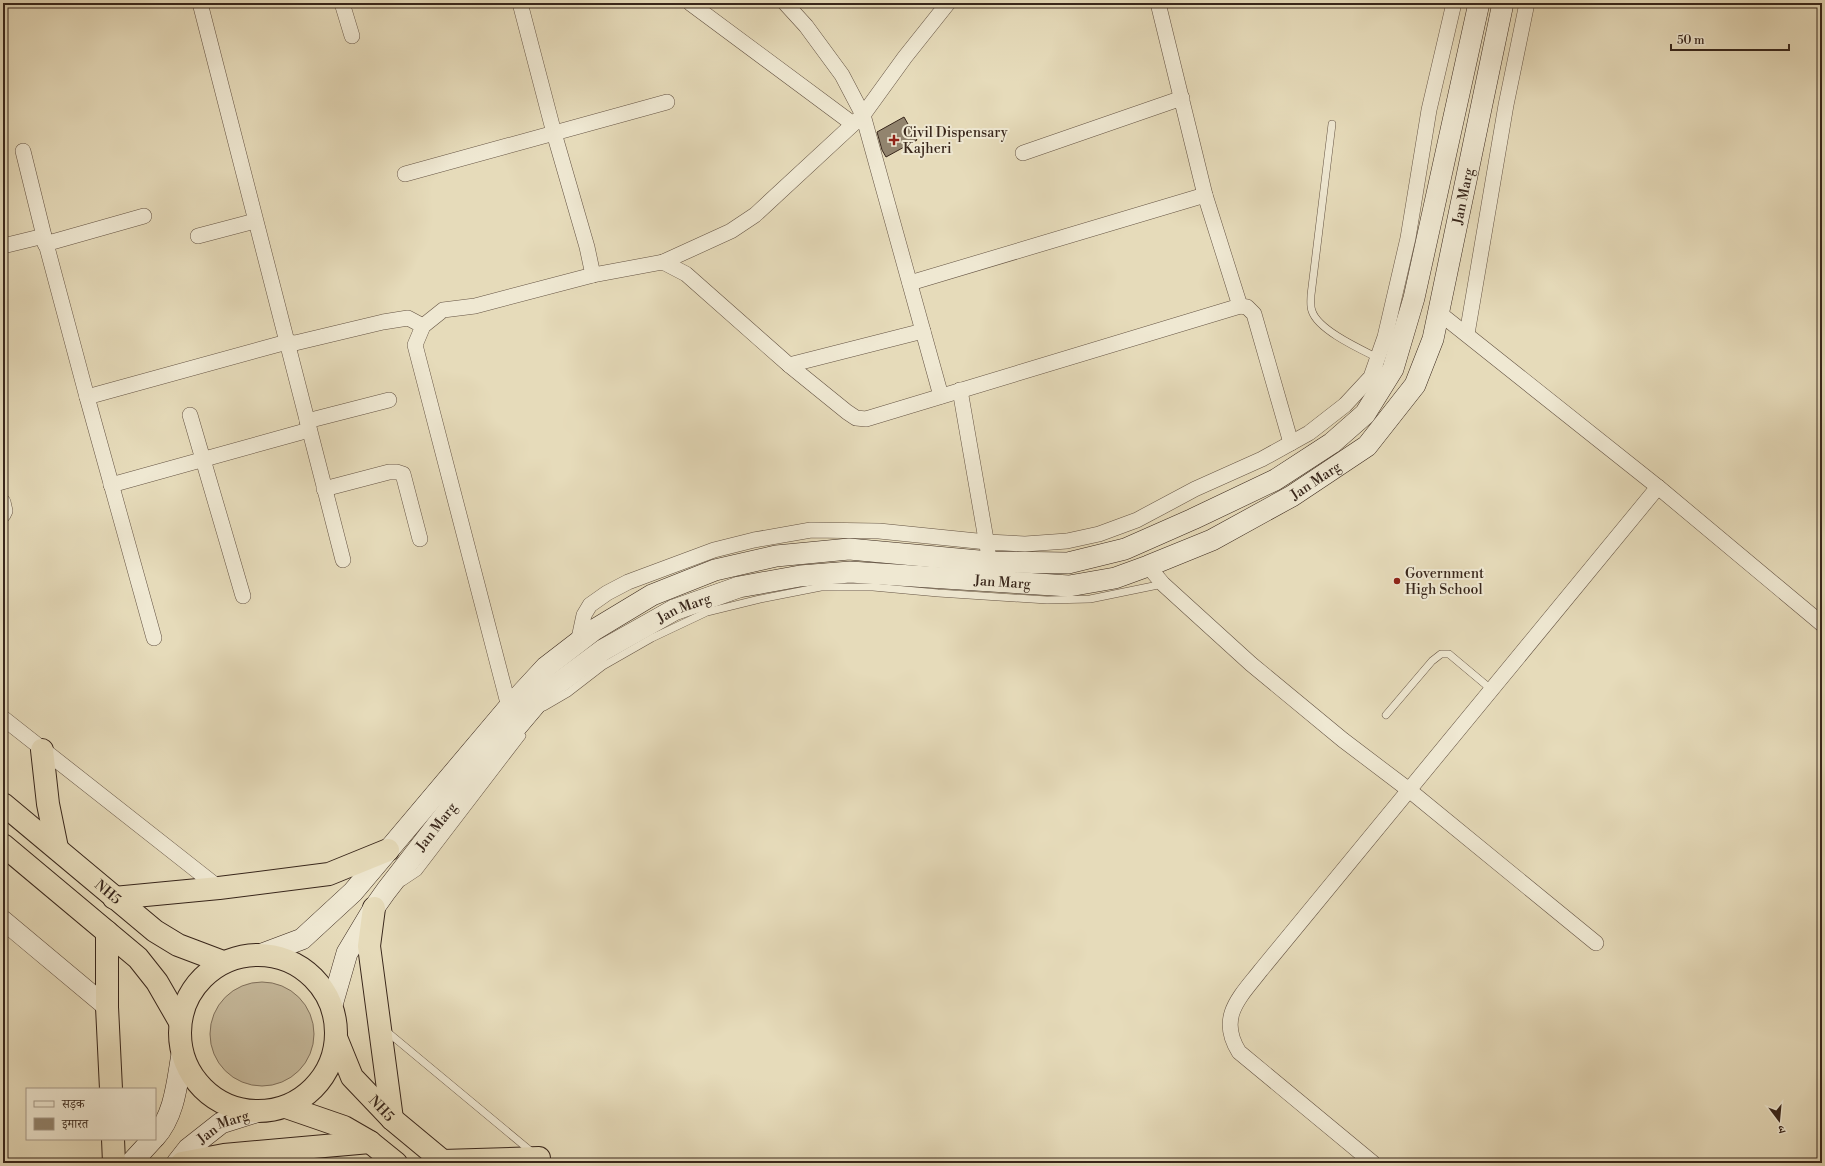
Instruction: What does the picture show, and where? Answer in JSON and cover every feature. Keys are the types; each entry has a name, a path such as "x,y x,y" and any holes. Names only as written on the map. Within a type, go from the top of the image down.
{"highway":[{"path":"42,750 48,804 58,848"},
{"name":"NH5","path":"3,804 58,848 114,898 155,931 178,945 223,962"},
{"name":"NH5","path":"3,845 138,958 158,982 180,1022"},
{"path":"114,898 219,888 329,874 388,850"},
{"path":"3,864 26,864"},
{"path":"380,900 369,946 392,1119"},
{"path":"107,932 107,1007 111,1088"},
{"name":"NH5","path":"337,1040 328,1071 315,1087 298,1102 286,1107 256,1112 223,1104 201,1088 182,1054 179,1038 180,1022 186,1000 192,988 201,978 223,962 255,954 262,954 289,960 318,981 332,1005 337,1040 352,1077 392,1119 443,1162"},
{"name":"NH5","path":"286,1107 344,1127 370,1142 396,1163"},
{"path":"113,1140 114,1163"},
{"path":"182,1163 224,1155 370,1142"},
{"path":"443,1162 542,1161"}],"main road":[{"name":"Jan Marg","path":"332,1005 348,954 380,900 518,720 546,667 594,630 652,595 715,570 776,556 849,549 988,552 1068,563 1125,549 1275,480 1332,443 1366,414 1393,369 1407,324 1480,3"},
{"name":"Jan Marg","path":"262,954 302,939 353,892 388,850 545,693 603,650 674,610 739,587 800,576 850,572 1069,586 1115,578 1212,540 1292,496 1367,446 1415,385 1432,339 1503,3"},
{"path":"156,1136 160,1132 175,1099 182,1054"},
{"name":"Jan Marg","path":"177,1163 188,1149 221,1123 256,1112"},
{"path":"131,1163 152,1140"}],"street":[{"path":"342,3 352,36"},
{"path":"520,3 554,133 587,247 593,275"},
{"path":"690,3 858,119"},
{"path":"785,3 806,26 842,75 858,119 910,283 941,396"},
{"path":"518,720 415,345 423,326 443,310 475,306 593,275 663,262 731,231 755,215 858,119 948,3"},
{"path":"1158,3 1205,195 1240,306"},
{"path":"960,390 988,552 1025,544 1067,541 1099,534 1137,520 1195,489 1262,459 1291,443 1309,433 1345,405 1371,377 1385,338 1408,238 1429,110 1454,3"},
{"path":"1467,334 1506,104 1527,3"},
{"path":"204,4 255,221 343,560"},
{"path":"1023,154 1182,98"},
{"path":"405,174 667,102"},
{"path":"24,151 45,240 87,398 154,638"},
{"path":"910,283 1205,195"},
{"path":"3,246 45,240 144,216"},
{"path":"198,236 255,221"},
{"path":"663,262 686,274 789,365 856,418 866,419 1240,306 1247,308 1254,314 1291,443"},
{"path":"1438,312 1658,487 1822,624"},
{"path":"87,398 287,342 295,343 383,322 408,318 423,326"},
{"path":"789,365 923,331"},
{"path":"111,485 203,459 389,400"},
{"path":"190,415 243,596"},
{"path":"324,489 389,472 403,474 420,539"},
{"path":"1373,1163 1239,1052 1233,1043 1230,1027 1230,1015 1236,1003 1257,975 1658,487"},
{"path":"3,502 5,511 3,515"},
{"path":"1148,566 1163,584 1251,664 1343,740 1410,790 1596,943"},
{"path":"3,718 219,888"},
{"path":"3,920 107,1007"}],"lane":[{"path":"1332,124 1311,295 1312,311 1321,324 1342,338 1378,358"},
{"path":"541,711 546,705 568,693 603,666 652,638 707,612 760,599 821,587 873,587 946,594 1068,600 1090,599 1163,584"},
{"path":"1386,715 1432,660 1440,654 1449,654 1492,690"},
{"path":"380,1026 542,1161"},
{"path":"289,1149 306,1163"}],"shaded area":[{"path":"262,982 282,986 299,997 310,1014 314,1034 310,1054 299,1071 282,1082 262,1086 242,1082 225,1071 214,1054 210,1034 214,1014 225,997 242,986"}],"building":[{"path":"904,117 917,140 886,157 882,150 877,132"}],"place":[{"name":"Civil Dispensary Kajheri","path":"894,140"},
{"name":"Government High School","path":"1397,581"}]}
